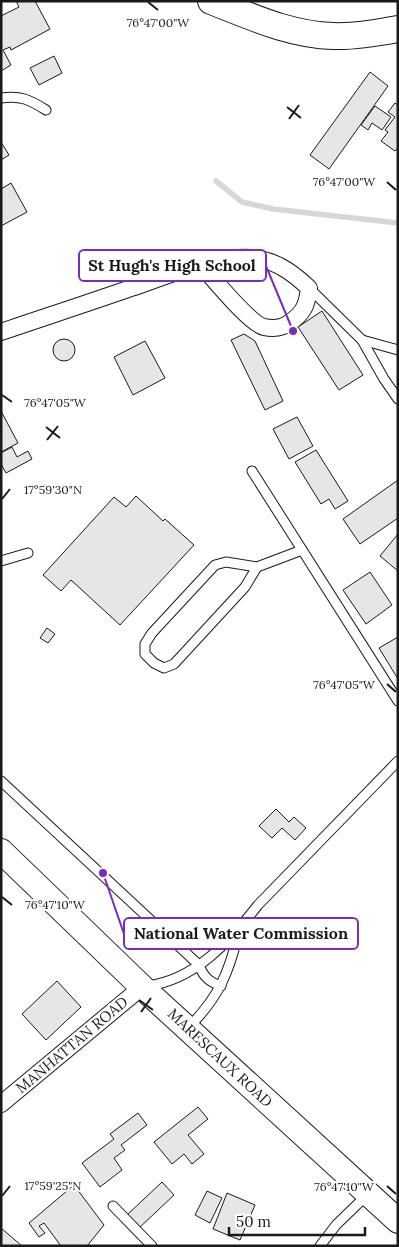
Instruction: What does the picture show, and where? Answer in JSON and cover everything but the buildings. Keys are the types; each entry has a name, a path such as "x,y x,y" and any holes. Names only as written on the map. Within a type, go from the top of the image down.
{"main road":[{"path":"211,1 287,29 332,36 369,34 398,29"},
{"name":"MARESCAUX ROAD","path":"2,854 142,987 398,1221"}],"street":[{"path":"1,332 201,265 237,258 259,259 275,263 296,276 309,288 307,305 297,318 282,328 262,327 243,312 201,265"},
{"name":"MANHATTAN ROAD","path":"1,1104 142,987"}],"lane":[{"path":"1,98 13,96 29,100 46,110"},
{"path":"309,288 362,340 398,400"},
{"path":"362,340 398,350"},
{"path":"252,471 398,701"},
{"path":"257,567 245,587 174,664 164,668 154,663 145,654 145,644 152,633 215,565 226,562 257,567 302,550"},
{"path":"1,561 28,553"},
{"path":"142,987 178,979 213,956 239,930 258,905 398,761"},
{"path":"1,781 199,965 207,979 213,984 221,986"},
{"path":"188,1028 206,1010 221,986 234,954 239,930"},
{"path":"320,1246 336,1225 368,1194"},
{"path":"113,1206 152,1246"}],"waterway":[{"path":"216,181 242,202 273,209 398,223"}],"place":[{"name":"St Hugh's High School","path":"293,331"},
{"name":"National Water Commission","path":"103,873"}]}
